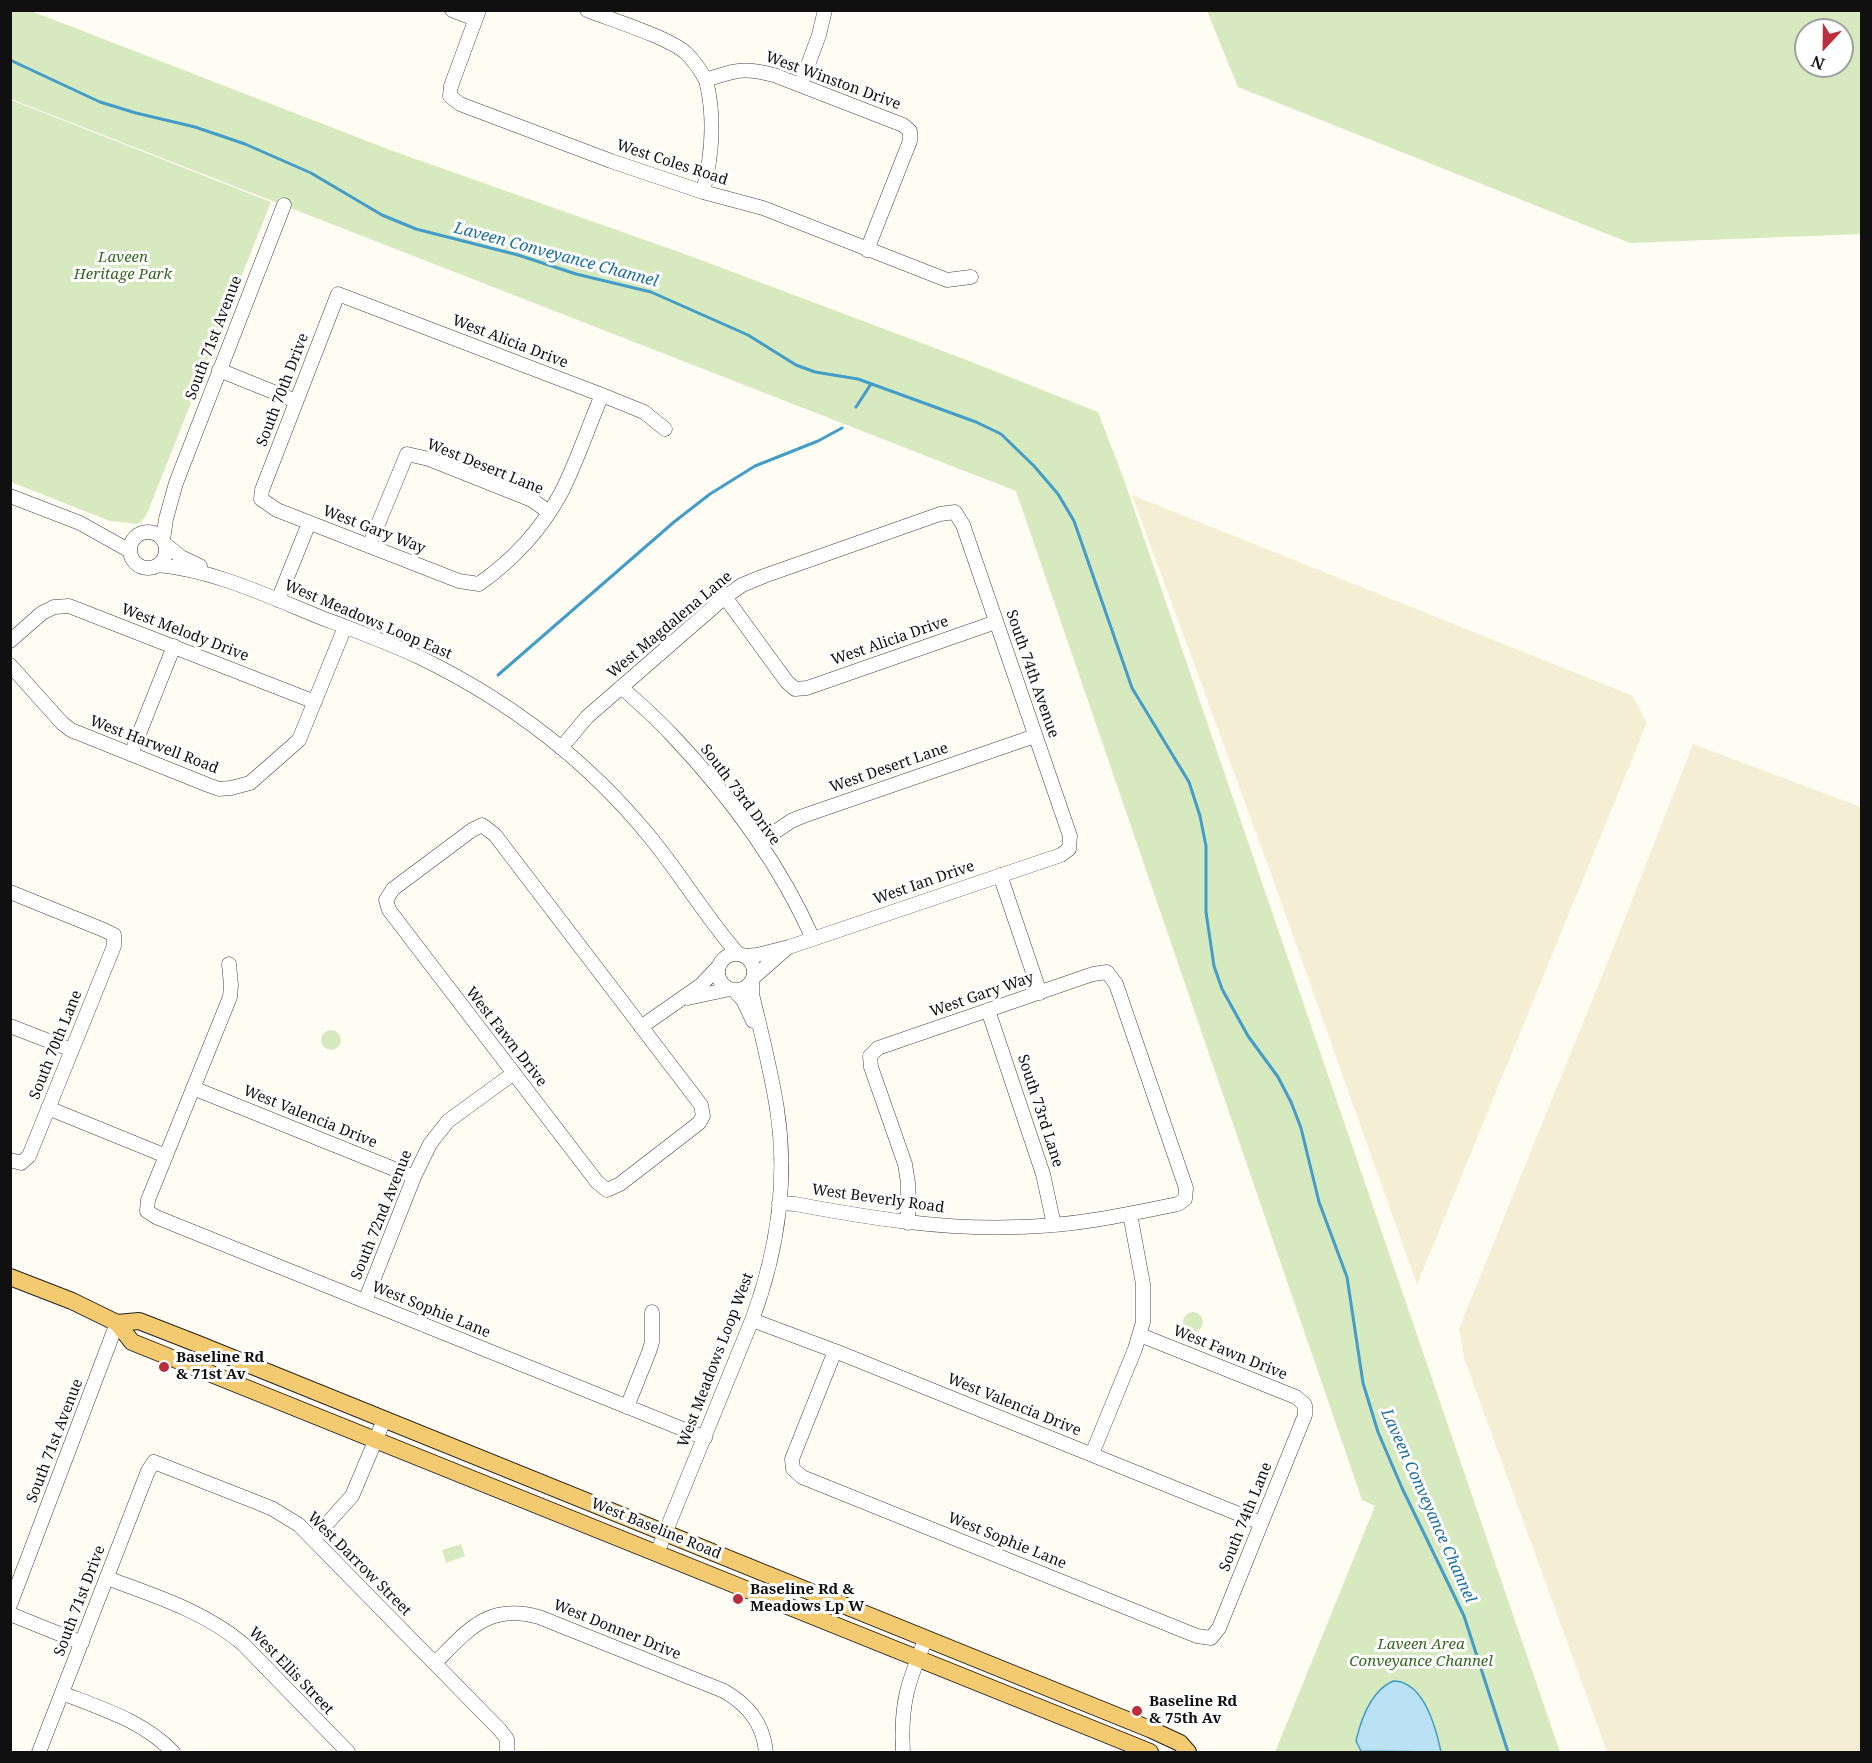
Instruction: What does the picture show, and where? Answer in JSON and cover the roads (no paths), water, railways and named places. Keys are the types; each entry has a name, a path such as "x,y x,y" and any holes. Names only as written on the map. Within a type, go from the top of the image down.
{"main road":[{"name":"West Baseline Road","path":"10,1277 72,1301 117,1323 132,1342 1150,1752"},
{"name":"West Baseline Road","path":"117,1323 139,1322 384,1420 1152,1730 1180,1743 1188,1752"}],"street":[{"path":"452,10 477,15"},
{"path":"586,10 672,44 686,52 697,65 706,80 711,98 711,152 703,192"},
{"path":"801,84 819,35 825,10"},
{"name":"West Coles Road","path":"477,15 451,86 450,96 460,104 548,138 703,192 763,208 947,280 971,277"},
{"name":"West Winston Drive","path":"706,80 734,70 753,69 801,84 903,125 910,131 910,141 867,249"},
{"name":"South 71st Avenue","path":"164,542 166,519 176,483 284,205"},
{"name":"West Alicia Drive","path":"338,294 644,412 665,429"},
{"name":"South 70th Drive","path":"261,499 262,490 338,294"},
{"path":"219,370 296,401"},
{"path":"549,512 562,491 602,395"},
{"name":"West Desert Lane","path":"369,546 407,454 429,459 532,500 549,512"},
{"name":"South 71st Avenue","path":"139,535 156,519 176,483"},
{"path":"10,496 80,523 130,551"},
{"name":"West Gary Way","path":"261,499 277,510 309,523 459,581 479,584 512,559 549,512"},
{"name":"West Magdalena Lane","path":"561,748 587,717 725,597 742,585 795,564 940,514 955,512"},
{"name":"South 74th Avenue","path":"955,512 963,525 1070,836 1069,849"},
{"path":"80,523 98,526 123,535 153,533 181,557 202,566 214,576"},
{"path":"278,600 309,523"},
{"path":"139,535 130,545 130,551 140,566 158,565 214,576"},
{"path":"158,565 165,555 164,542"},
{"name":"West Meadows Loop East","path":"214,576 417,656 466,682 524,718 561,748 616,799 650,837 703,910"},
{"name":"West Alicia Drive","path":"725,597 795,689 807,688 996,622"},
{"name":"West Melody Drive","path":"10,641 42,613 54,607 69,606 315,702"},
{"path":"315,702 345,627"},
{"path":"131,754 174,646"},
{"name":"West Harwell Road","path":"10,665 71,730 219,789 242,786 256,778 299,740 315,702"},
{"name":"South 73rd Drive","path":"621,687 679,743 710,778 759,843 794,901 813,939"},
{"name":"West Desert Lane","path":"759,843 803,816 1035,736"},
{"name":"West Fawn Drive","path":"482,825 495,835 701,1105 703,1116 699,1123 620,1184 607,1190 597,1182 514,1073 389,910 386,900 393,889 482,825"},
{"name":"West Ian Drive","path":"741,955 757,955 789,947 1061,855 1069,849"},
{"path":"1000,875 1040,993"},
{"name":"South 70th Lane","path":"10,892 114,936 114,946 28,1156 16,1162"},
{"path":"683,999 745,988 753,978 752,964 741,955 703,910"},
{"path":"703,910 717,943 720,964 718,977 725,986 732,990"},
{"name":"West Ian Drive","path":"753,978 789,947"},
{"path":"641,1028 710,978 728,956 741,955"},
{"path":"48,1108 166,1156 230,998 229,964"},
{"name":"West Gary Way","path":"908,1223 908,1183 905,1164 871,1067 870,1056 878,1048 1093,974 1107,972 1116,984 1186,1188 1185,1199"},
{"name":"West Meadows Loop West","path":"657,1554 752,1320 774,1245 779,1203 778,1111 760,1030 759,1014 752,993 753,978"},
{"name":"West Meadows Loop West","path":"732,990 743,1000 760,1030"},
{"name":"South 73rd Lane","path":"988,1010 1043,1174 1054,1225"},
{"path":"10,1026 72,1050"},
{"name":"South 72nd Avenue","path":"364,1301 424,1153 448,1121 514,1073"},
{"name":"West Valencia Drive","path":"193,1088 414,1177"},
{"name":"West Sophie Lane","path":"166,1156 148,1200 147,1211 156,1216 705,1438"},
{"name":"West Beverly Road","path":"779,1203 908,1223 985,1228 1054,1225 1130,1214 1178,1204 1185,1199"},
{"path":"1092,1454 1140,1335 1143,1322 1143,1284 1130,1214"},
{"path":"627,1407 652,1342 652,1312"},
{"name":"West Valencia Drive","path":"752,1320 835,1351 1261,1522"},
{"name":"South 71st Avenue","path":"10,1605 117,1323"},
{"name":"West Fawn Drive","path":"1140,1335 1296,1396 1305,1405"},
{"name":"West Sophie Lane","path":"835,1351 792,1459 793,1469 802,1477 1197,1636 1211,1638"},
{"name":"South 74th Lane","path":"1211,1638 1219,1628 1305,1415 1305,1405"},
{"path":"314,1538 352,1496 384,1420"},
{"name":"West Darrow Street","path":"154,1462 273,1509 299,1525 435,1663 507,1746"},
{"name":"South 71st Drive","path":"39,1752 148,1471 154,1462"},
{"name":"West Ellis Street","path":"107,1578 185,1607 230,1633 348,1752"},
{"name":"West Donner Drive","path":"435,1663 468,1631 491,1617 500,1613 523,1612 716,1688 737,1699 746,1706 757,1721 764,1736 766,1752"},
{"path":"10,1614 82,1643"},
{"path":"903,1752 902,1716 910,1676 926,1638"},
{"path":"62,1694 134,1722 174,1752"}],"water":[{"path":"1393,1681 1404,1683 1420,1697 1432,1719 1441,1752 1361,1751 1356,1741 1368,1706 1385,1686"}],"waterway":[{"name":"Laveen Conveyance Channel","path":"10,60 100,102 195,127 245,144 311,173 382,215 416,229 518,255 576,274 651,292 748,335 796,365 815,372 858,379 976,422 1001,434 1034,466 1058,494 1074,521 1132,688 1189,782 1200,816 1206,846 1206,912 1214,966 1222,989 1248,1036 1278,1077 1301,1128 1319,1202 1347,1277 1363,1383 1378,1432 1402,1488 1464,1616 1508,1752"},
{"path":"856,407 871,384"},
{"path":"498,675 674,522 710,494 755,466 818,441 842,428"}],"place":[{"name":"Baseline Rd & 71st Av","path":"164,1367"},
{"name":"Baseline Rd & Meadows Lp W","path":"738,1599"},
{"name":"Baseline Rd & 75th Av","path":"1137,1711"}],"park label":[{"name":"Laveen Heritage Park","path":"123,266"},
{"name":"Laveen Area Conveyance Channel","path":"1421,1654"}]}
